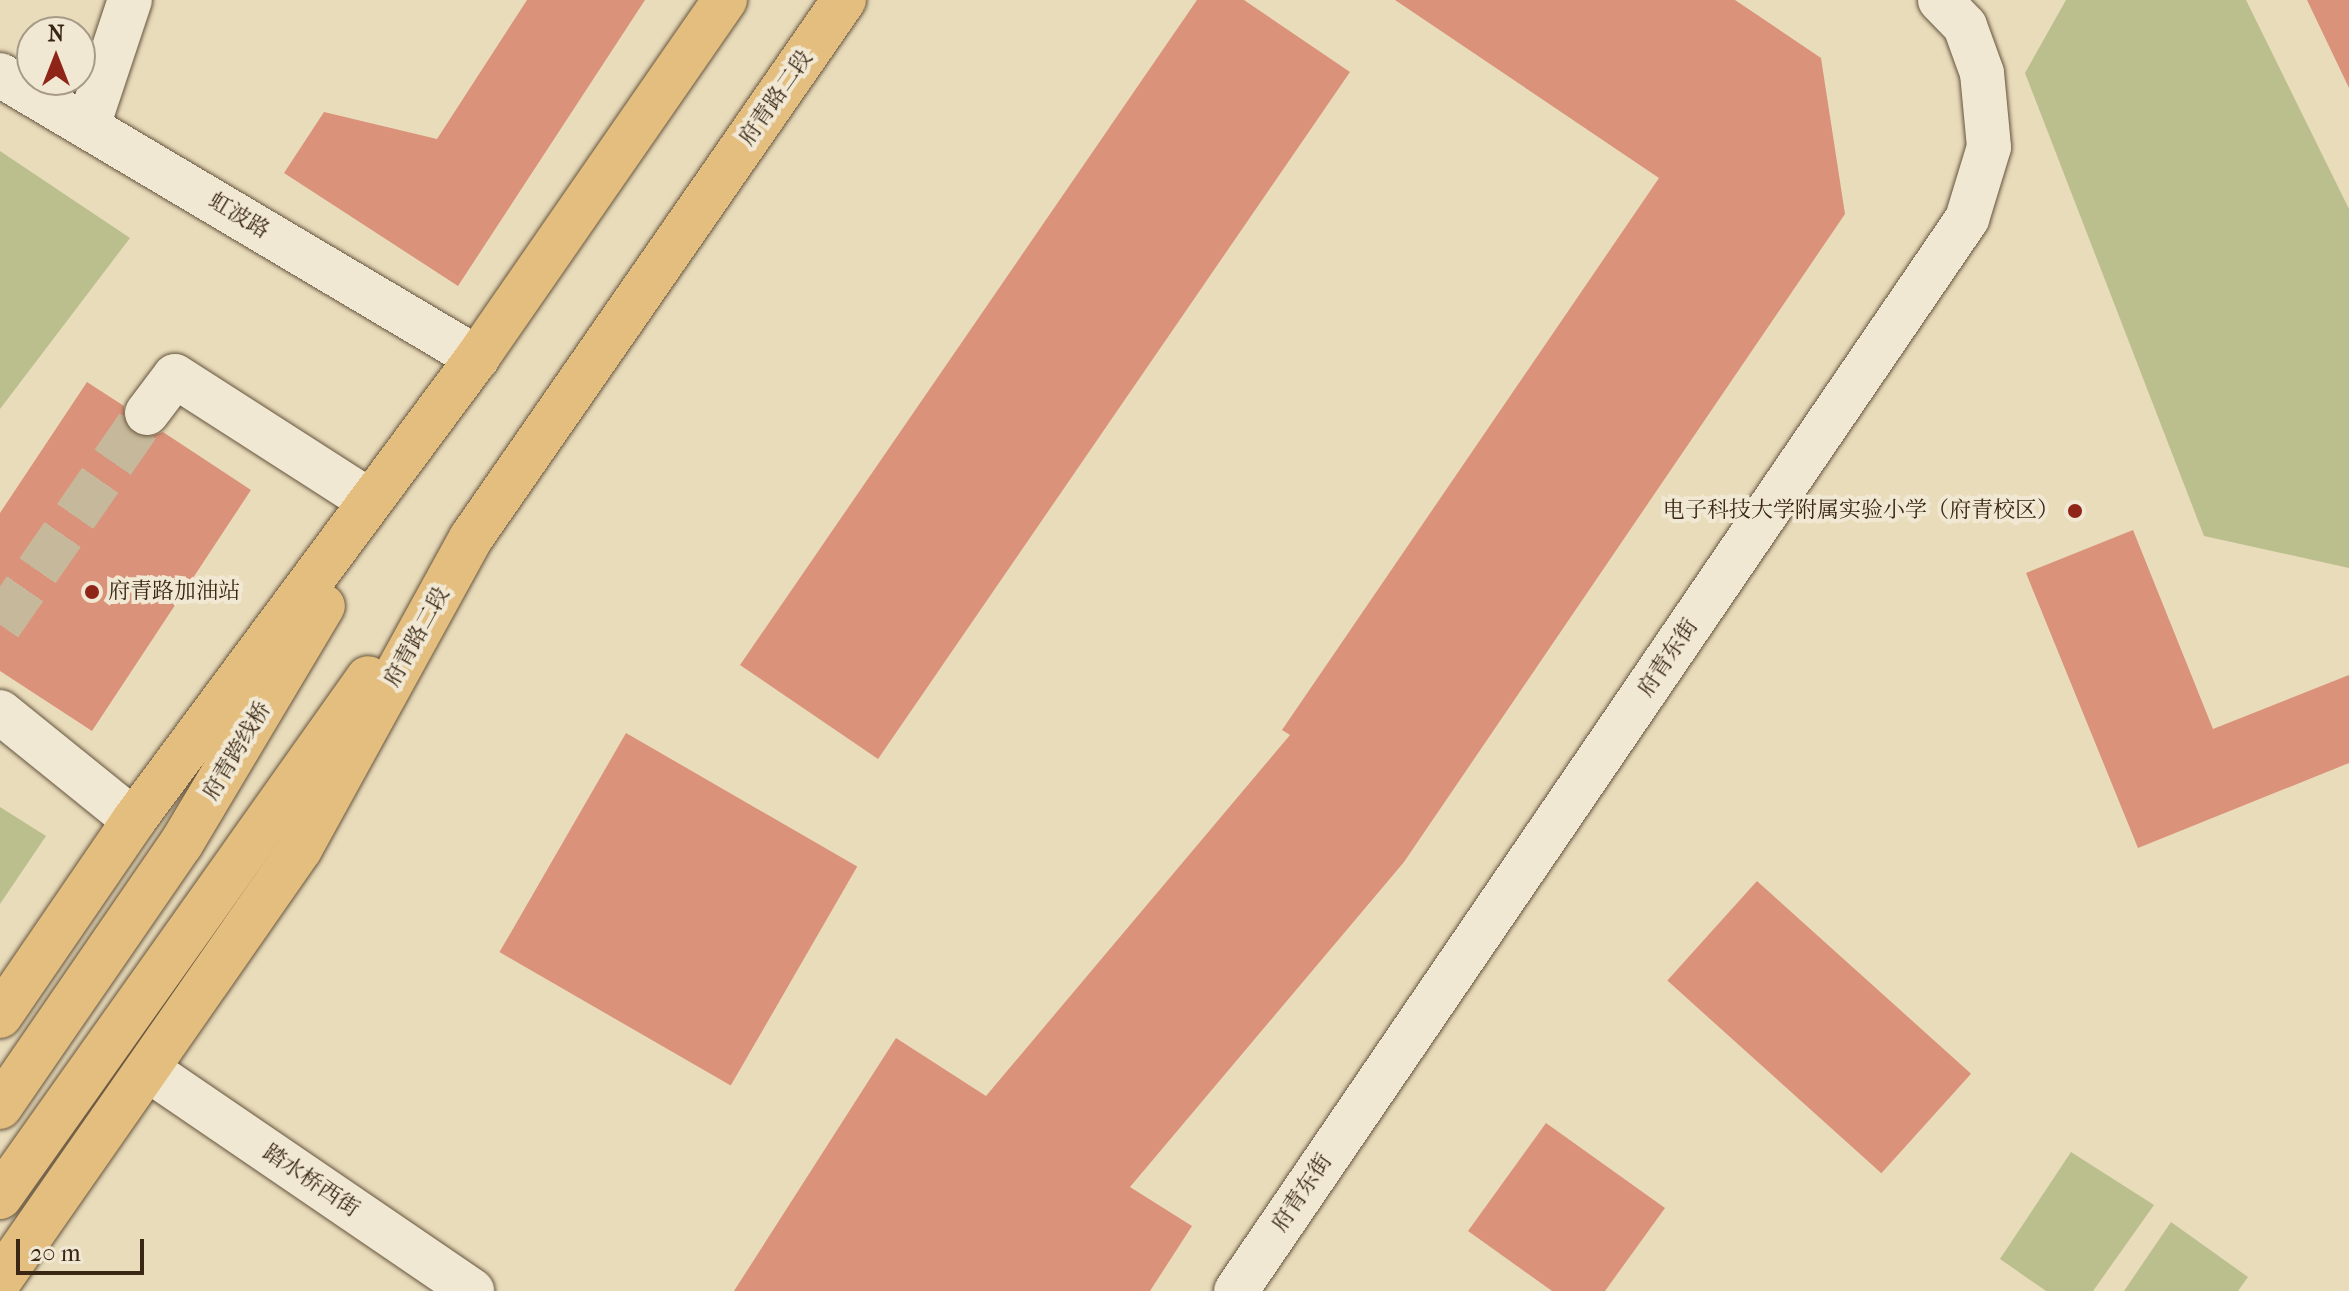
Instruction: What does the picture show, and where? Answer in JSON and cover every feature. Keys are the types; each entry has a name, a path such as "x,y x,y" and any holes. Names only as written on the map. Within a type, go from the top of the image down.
{"main road":[{"path":"0,1016 134,820 466,372 725,0"},
{"name":"府青路二段","path":"0,1280 150,1071 300,849 471,538 844,0"},
{"name":"府青跨线桥","path":"0,1107 181,844 466,372"},
{"path":"0,1197 223,875 471,538"}],"street":[{"path":"88,126 130,0"},
{"name":"府青东街","path":"1236,1291 1967,219 1989,147 1982,73 1965,26 1940,0"},
{"name":"虹波路","path":"13,82 88,126 466,372"},
{"path":"147,413 175,376 370,501"},
{"path":"0,712 134,820"},
{"name":"踏水桥西街","path":"150,1071 472,1291"}],"green space":[{"path":"2066,0 2246,0 2349,209 2349,568 2204,536 2025,73"},
{"path":"0,151 130,238 0,409"},
{"path":"0,807 46,836 0,904"},
{"path":"2071,1152 2154,1205 2093,1291 2046,1291 2000,1259"},
{"path":"2171,1222 2248,1277 2238,1291 2124,1291"}],"building":[{"path":"527,0 645,0 458,286 284,173 324,112 437,139"},
{"path":"1197,0 1244,0 1350,72 878,759 740,665"},
{"path":"1395,0 1735,0 1821,58 1845,214 1404,862 1130,1187 1192,1226 1150,1291 734,1291 896,1038 986,1096 1290,735 1282,730 1659,178"},
{"path":"2307,0 2349,0 2349,88"},
{"name":"府青路加油站","path":"87,382 124,406 124,422 133,433 145,438 163,432 251,490 92,731 0,671 0,513"},
{"path":"2133,530 2213,729 2349,675 2349,763 2138,848 2026,573"},
{"path":"626,733 857,866 731,1086 500,952"},
{"path":"1757,881 1971,1074 1881,1173 1667,981"},
{"path":"1546,1123 1665,1208 1605,1291 1552,1291 1468,1231"}],"tunnel":[{"path":"0,625 147,413"}],"place":[{"name":"电子科技大学附属实验小学（府青校区）","path":"2075,511"},
{"name":"府青路加油站","path":"92,592"}]}
